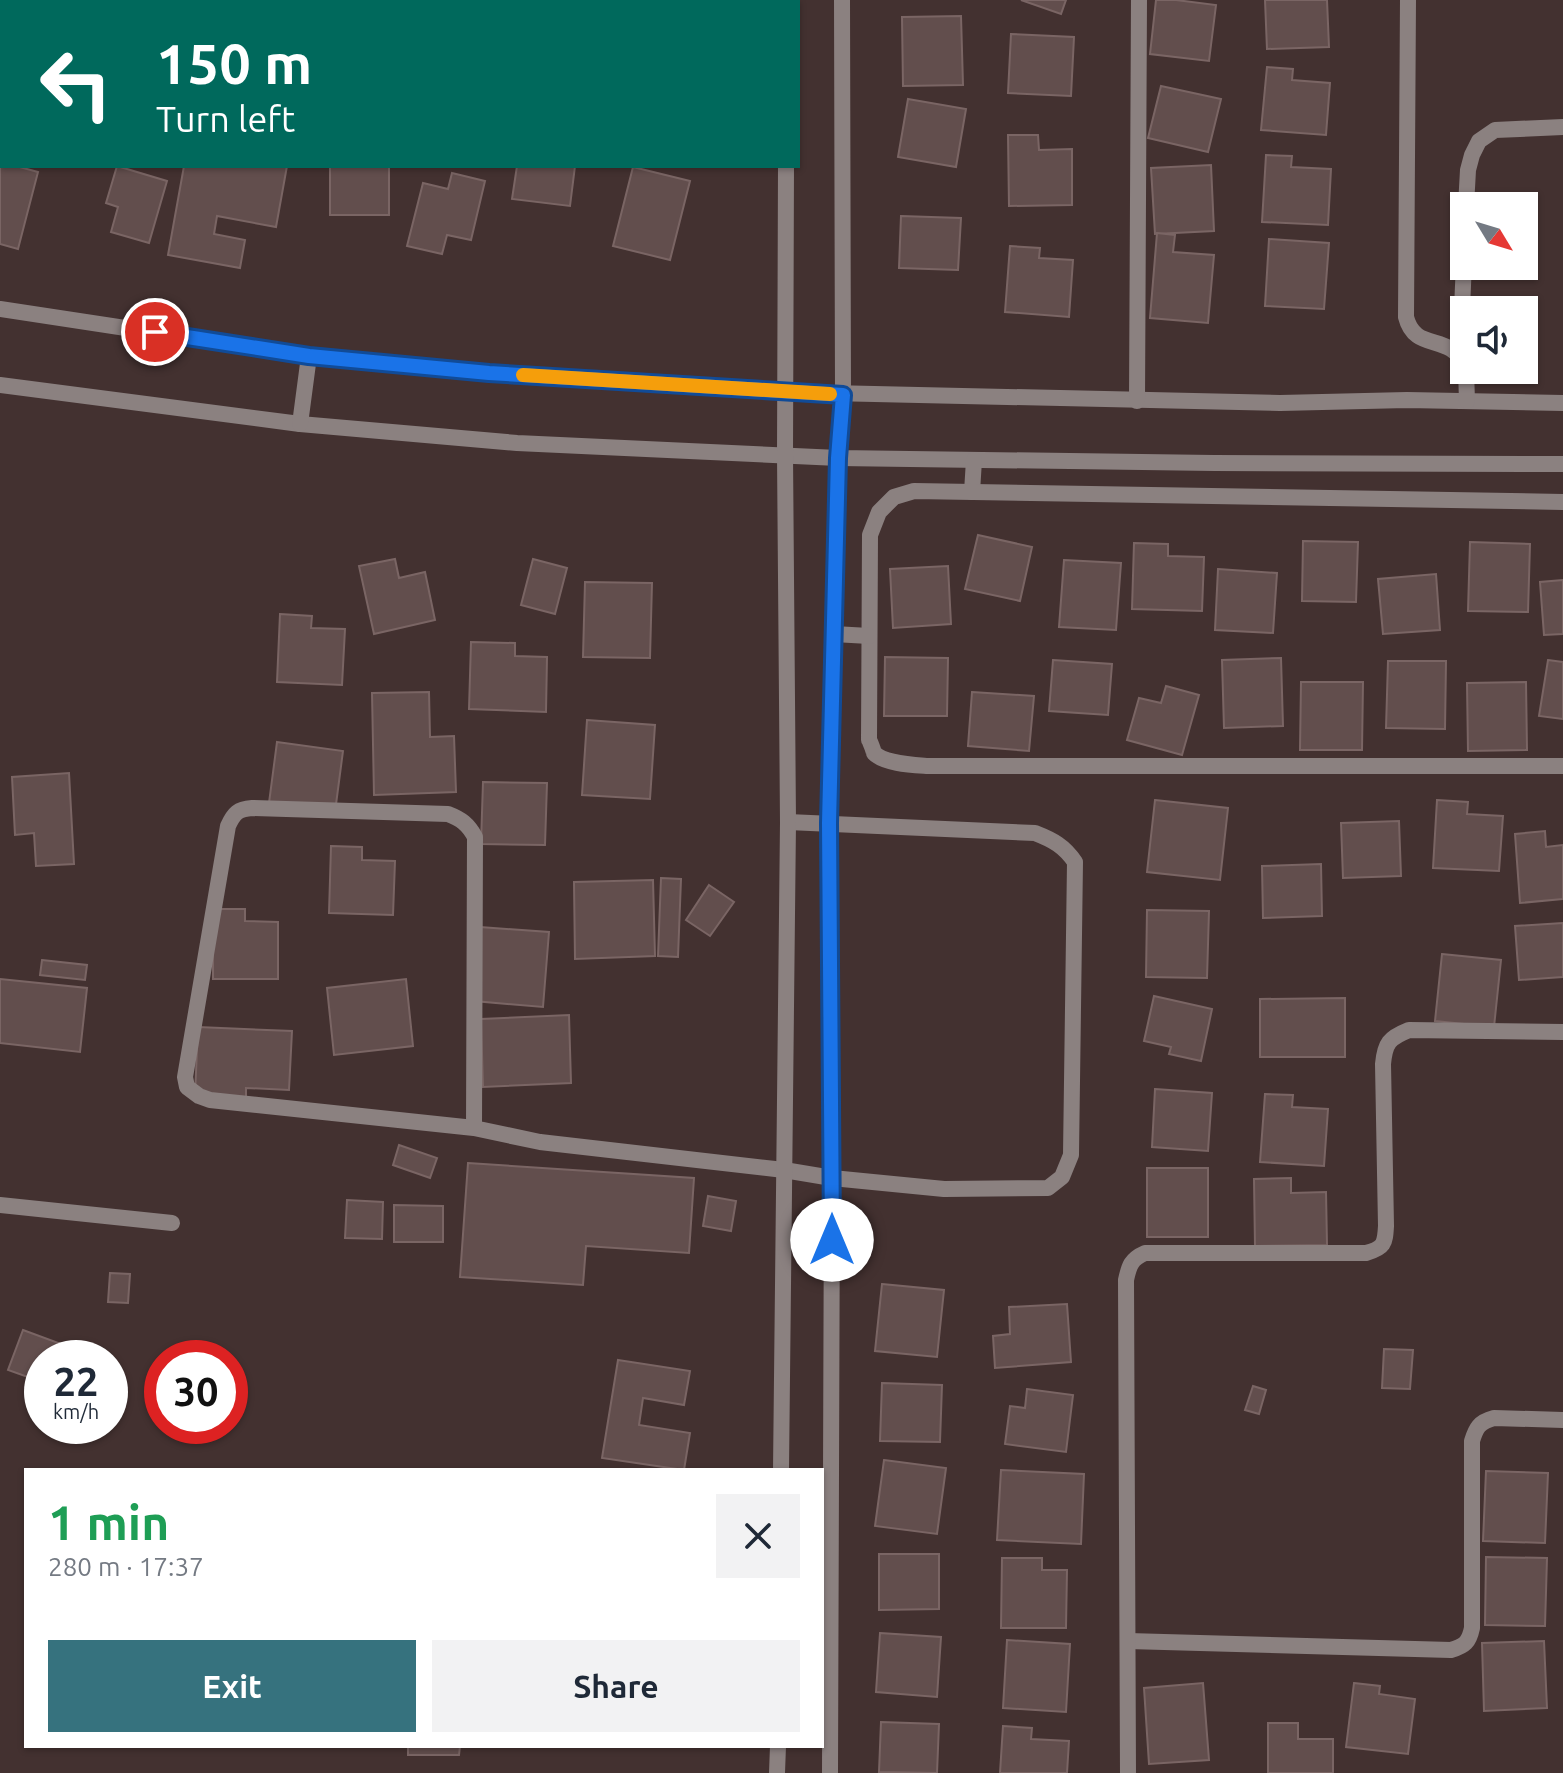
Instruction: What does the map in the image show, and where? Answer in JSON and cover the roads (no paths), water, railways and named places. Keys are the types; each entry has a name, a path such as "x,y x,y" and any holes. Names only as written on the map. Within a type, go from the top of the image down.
{"street":[{"path":"830,1773 832,1178 829,823 838,458 843,395 842,0"},
{"path":"1137,401 1139,0"},
{"path":"1408,0 1406,317 1409,329 1415,336 1450,348"},
{"path":"1467,192 1472,155 1479,141 1495,130 1563,127"},
{"path":"781,1468 788,822 786,168"},
{"path":"0,309 309,356 489,373 786,392 1137,401 1563,403"},
{"path":"300,424 309,356"},
{"path":"1465,384 1467,401"},
{"path":"0,385 300,424 517,443 838,458 1563,464"},
{"path":"972,492 974,460"},
{"path":"1563,502 914,491 894,497 879,512 870,535 869,636 869,740 874,753 900,763 928,766 1563,766"},
{"path":"834,634 869,636"},
{"path":"474,1128 475,837 470,828 461,819 448,814 252,808 233,814 222,857 185,1077 187,1087 199,1096 210,1100 474,1128 540,1142 832,1178 959,1189 1048,1188 1062,1177 1071,1155 1075,862 1066,849 1054,840 1035,833 788,822"},
{"path":"1128,1773 1126,1280 1129,1268 1136,1257 1145,1253 1366,1253 1377,1250 1385,1241 1386,1226 1385,1047 1395,1036 1409,1030 1563,1032"},
{"path":"0,1205 172,1223"},
{"path":"1128,1641 1451,1650 1463,1646 1470,1639 1472,1628 1472,1441 1476,1428 1494,1418 1563,1420"},
{"path":"777,1773 778,1748"}]}
